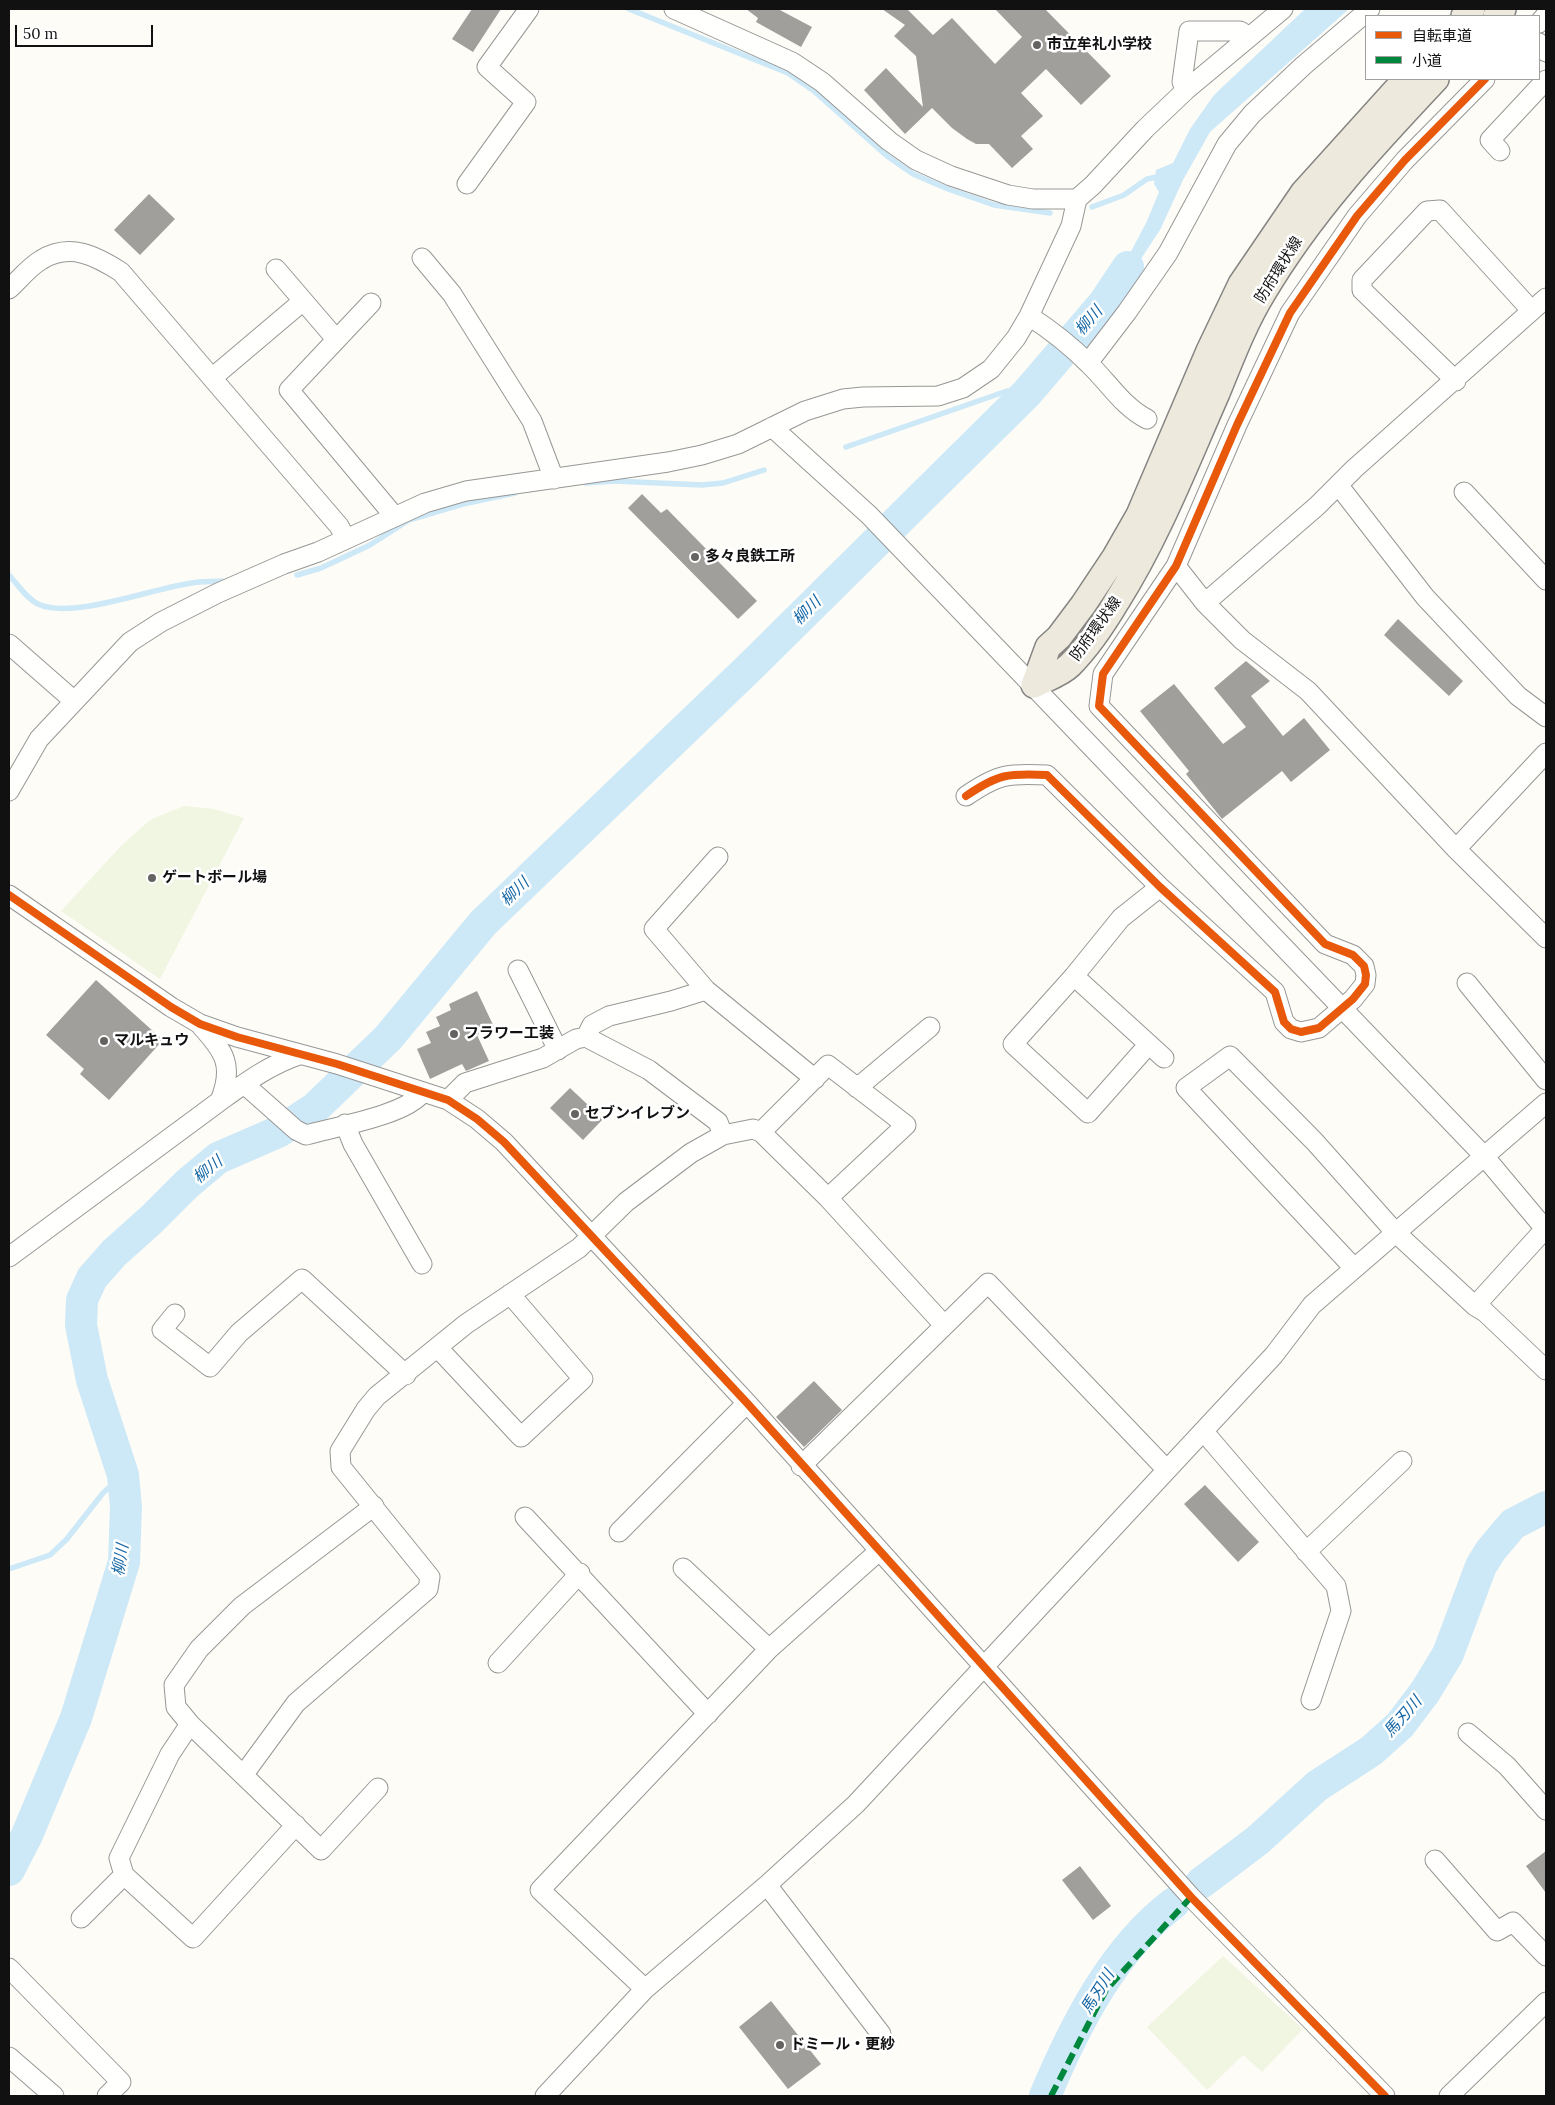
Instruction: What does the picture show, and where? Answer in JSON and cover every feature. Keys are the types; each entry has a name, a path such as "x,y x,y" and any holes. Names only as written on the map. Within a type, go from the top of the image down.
{"main road":[{"name":"防府環状線","path":"1034,685 1048,647 1059,637 1083,605 1115,557 1139,515 1208,351 1241,284 1303,193 1405,80"},
{"name":"防府環状線","path":"1034,685 1069,666 1106,619 1135,573 1158,527 1231,359 1262,295 1291,248 1322,206 1364,157 1435,80"}],"street":[{"path":"467,184 526,102 487,67 529,9"},
{"path":"674,9 792,62 822,82 889,141 916,160 950,176 1008,195 1033,199 1077,199"},
{"path":"9,791 39,739 73,700 130,642 161,622 226,590 346,540 425,503 466,491 668,462 709,454 738,444 805,411 843,399 863,396 938,396 963,388 978,379 1004,355 1029,316 1072,226 1077,199 1186,90 1283,9"},
{"path":"1086,361 1127,312 1168,253 1227,144 1252,114 1370,9"},
{"path":"1186,90 1182,82 1189,31 1240,31 1249,37"},
{"path":"966,796 987,781 1010,774 1047,775 1160,887 1275,992 1284,1022 1291,1029 1301,1032 1319,1028 1360,992 1365,984 1364,966 1352,955 1325,944 1099,706 1103,674 1176,566 1237,425 1290,313 1357,216 1405,160 1483,80"},
{"path":"1500,151 1490,140 1546,80"},
{"path":"1456,380 1362,290 1362,280 1427,210 1440,210 1532,310"},
{"path":"9,289 41,260 67,250 97,256 121,272 339,526 346,540"},
{"path":"422,258 452,294 532,421 554,479"},
{"path":"276,269 336,340"},
{"path":"1205,603 1339,486 1354,469 1546,298"},
{"path":"212,378 304,301"},
{"path":"371,303 289,390 395,517"},
{"path":"1029,316 1056,334 1086,361 1133,412 1147,419"},
{"path":"772,427 869,515 1034,685 1484,1156 1546,1230 1474,1306"},
{"path":"1339,486 1425,597 1518,696 1546,718"},
{"path":"1464,492 1546,580"},
{"path":"1176,566 1205,603 1242,640 1308,692 1456,849 1546,938"},
{"path":"9,644 73,700"},
{"path":"1456,849 1546,753"},
{"path":"718,857 654,929 706,990 814,1079"},
{"path":"1149,1044 1088,1113 1013,1044 1074,976 1121,918 1160,887"},
{"path":"9,895 171,1007 200,1024 299,1055 337,1064 448,1100 477,1119 504,1142 746,1403 1191,1897 1385,2096"},
{"path":"518,970 558,1050"},
{"path":"1074,976 1164,1058"},
{"path":"1467,983 1546,1080"},
{"path":"448,1100 465,1083 542,1058 576,1039 586,1036 592,1025 609,1016 671,1001 706,990"},
{"path":"200,1024 218,1044 226,1060 227,1084 220,1101"},
{"path":"857,1088 930,1027"},
{"path":"586,1036 649,1070 718,1122 723,1135"},
{"path":"9,1257 244,1084 280,1061 299,1055"},
{"path":"1354,1268 1186,1088 1230,1056 1315,1142 1395,1232 1474,1306 1486,1312 1545,1365"},
{"path":"761,1132 828,1065 906,1125 828,1198"},
{"path":"244,1084 296,1130 306,1135 402,1108 417,1100 422,1093"},
{"path":"545,2096 645,1989 767,1885 856,1804 1204,1432 1274,1355 1312,1305 1546,1103"},
{"path":"345,1124 353,1144 422,1264"},
{"path":"244,1774 296,1703 428,1589 430,1577 341,1467 340,1451 366,1409 377,1396 406,1375 466,1324 591,1237 626,1202 691,1153 723,1135 752,1129 761,1132 828,1198 944,1325"},
{"path":"175,1314 162,1330 210,1367 239,1333 302,1279 406,1375"},
{"path":"802,1466 988,1283 1167,1470"},
{"path":"438,1348 521,1437 583,1379 510,1294"},
{"path":"619,1532 746,1403"},
{"path":"1204,1432 1336,1586 1341,1611 1311,1700"},
{"path":"1306,1552 1402,1461"},
{"path":"374,1506 242,1606 199,1649 174,1685 176,1707 190,1724 321,1850 378,1788"},
{"path":"525,1517 580,1573 708,1714"},
{"path":"645,1989 540,1890 769,1649 879,1551"},
{"path":"683,1568 769,1649"},
{"path":"498,1662 580,1573"},
{"path":"190,1724 170,1754 119,1858 124,1875 193,1938 296,1825"},
{"path":"1468,1733 1507,1766 1546,1810"},
{"path":"1434,1860 1497,1931 1513,1922 1546,1956"},
{"path":"81,1918 124,1875"},
{"path":"767,1885 881,2034"},
{"path":"9,1968 121,2082 107,2096"},
{"path":"1449,2096 1546,2002"},
{"path":"9,2057 54,2096"}],"green space":[{"name":"ゲートボール場","path":"184,806 214,809 244,818 160,979 61,911 122,845 150,820"},
{"path":"1223,1956 1303,2029 1262,2072 1243,2055 1207,2090 1147,2027"}],"water":[{"path":"1305,9 1349,9 1210,132 1183,180 1160,230 1125,283 1104,303 1147,221 1159,192 1154,184 1156,170 1173,163 1190,129 1214,95"}],"building":[{"path":"472,9 501,9 473,52 452,39"},
{"path":"746,9 778,9 812,27 801,47 756,22 758,18"},
{"path":"882,9 907,9 933,35 952,18 995,64 1022,37 995,9 1045,9 1111,76 1081,105 1046,69 1021,93 1043,116 1021,136 1033,149 1012,168 989,144 976,144 967,139 952,128 932,108 905,134 864,90 886,68 923,107 916,56 894,36 905,25"},
{"path":"149,194 175,219 140,255 114,230"},
{"name":"多々良鉄工所","path":"642,494 661,513 667,509 757,601 738,619 628,508"},
{"path":"1398,619 1463,681 1449,696 1384,635"},
{"path":"1246,661 1270,681 1251,696 1283,736 1304,718 1330,750 1291,782 1282,771 1222,819 1186,774 1189,771 1140,711 1174,684 1223,744 1246,727 1214,688"},
{"path":"96,980 163,1040 109,1100 80,1074 84,1069 46,1035"},
{"name":"フラワー工装","path":"477,991 494,1027 477,1035 489,1061 466,1071 462,1064 430,1079 417,1049 431,1043 426,1032 440,1026 436,1017 451,1010 449,1004"},
{"path":"570,1088 603,1119 583,1140 550,1108"},
{"path":"814,1381 842,1410 804,1447 776,1417"},
{"path":"1205,1485 1259,1542 1238,1562 1184,1504"},
{"path":"1546,1851 1546,1893 1526,1866"},
{"path":"1080,1866 1111,1906 1093,1920 1062,1880"},
{"name":"ドミール・更紗","path":"771,2001 821,2064 788,2089 739,2027"}],"waterway":[{"path":"629,9 788,73 814,91 887,156 913,174 994,205 1050,213"},
{"path":"1092,207 1124,195 1147,179 1162,176"},
{"name":"柳川","path":"9,1870 27,1835 76,1718 124,1562 126,1507 123,1475 92,1380 81,1325 82,1300 92,1278 114,1253 187,1184 218,1158 280,1131 315,1108 388,1038 483,923 750,667 1027,393 1104,303 1128,267"},
{"path":"846,447 1007,391 1027,393"},
{"path":"586,483 614,481 702,485 723,483 764,470"},
{"path":"297,575 321,568 370,545 409,520 463,504 515,493"},
{"path":"9,575 26,595 38,604 53,608 91,606 196,582 222,581"},
{"path":"9,1569 50,1555 66,1540 103,1493 123,1475"},
{"name":"馬刃川","path":"1201,1883 1258,1840 1317,1786 1371,1751 1400,1725 1425,1692 1448,1654 1481,1566 1491,1550 1513,1524 1546,1507"},
{"name":"馬刃川","path":"1045,2096 1082,2017 1114,1966 1132,1943 1174,1903"}],"marked path":[{"path":"1051,2096 1106,1990 1191,1897"}],"cycle path":[{"path":"966,796 987,783 1004,776 1022,774 1047,775 1160,887 1275,992 1284,1022 1291,1029 1301,1032 1319,1028 1353,999 1365,984 1364,966 1353,955 1325,944 1099,706 1103,674 1176,566 1237,425 1290,313 1357,216 1405,160 1484,80"},
{"path":"9,895 171,1007 200,1024 237,1037 337,1064 448,1100 477,1119 504,1142 747,1403 1191,1897 1385,2096"}],"place":[{"name":"市立牟礼小学校","path":"1037,45"},
{"name":"多々良鉄工所","path":"695,557"},
{"name":"ゲートボール場","path":"152,878"},
{"name":"フラワー工装","path":"454,1034"},
{"name":"マルキュウ","path":"104,1041"},
{"name":"セブンイレブン","path":"575,1114"},
{"name":"ドミール・更紗","path":"780,2045"}]}
